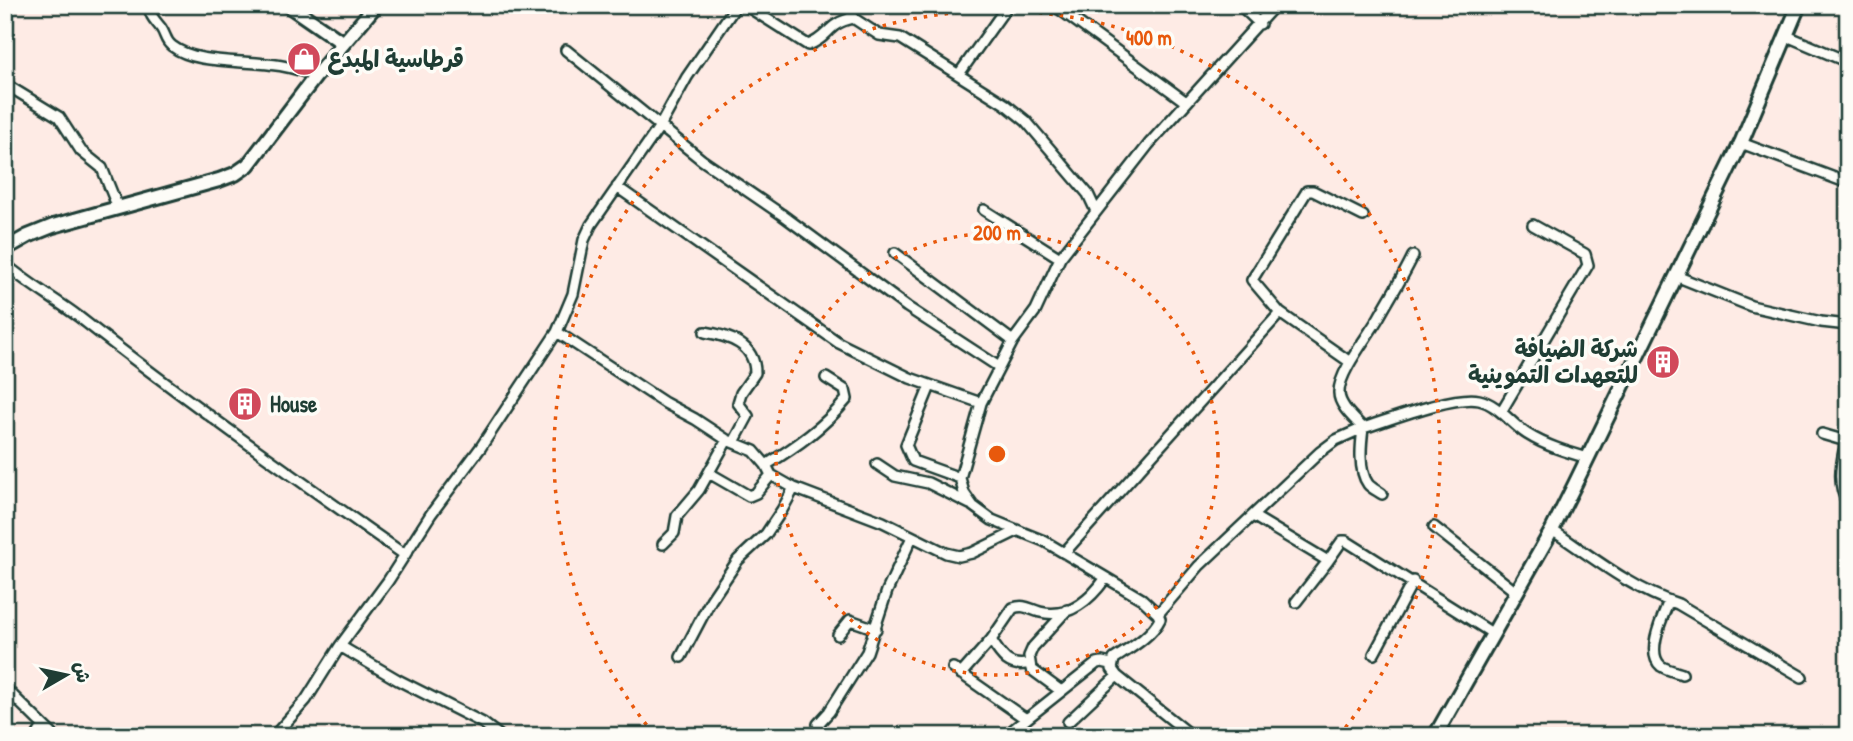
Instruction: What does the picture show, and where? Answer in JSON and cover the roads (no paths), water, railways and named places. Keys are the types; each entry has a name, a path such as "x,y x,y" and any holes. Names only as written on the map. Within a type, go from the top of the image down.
{"street":[{"path":"149,5 154,22 161,28 164,38 172,46 197,58 275,65 304,70 315,77"},
{"path":"288,5 343,43"},
{"path":"5,249 41,231 219,180 242,170 376,5"},
{"path":"745,5 808,45 818,41 837,22 853,19"},
{"path":"849,5 853,19 879,36 900,38 1005,104 1026,121 1088,194 1096,211"},
{"path":"959,74 1008,5"},
{"path":"1054,5 1186,102"},
{"path":"1240,5 1260,24"},
{"path":"973,506 964,494 960,478 981,403 1013,341 1036,310 1060,258 1186,102 1275,5"},
{"path":"1435,736 1552,530 1588,458 1741,142 1799,5"},
{"path":"274,736 306,700 431,514 481,447 557,331 573,294 584,240 591,225 660,126 687,77 733,7"},
{"path":"1787,36 1848,62"},
{"path":"566,50 702,160 781,214 907,307 999,367"},
{"path":"5,84 59,117 82,151 102,168 118,208"},
{"path":"1741,142 1848,183"},
{"path":"617,187 839,343 889,369 981,403"},
{"path":"1350,362 1280,313 1252,280 1304,192 1313,191 1363,216"},
{"path":"984,210 1060,258"},
{"path":"1501,412 1588,265 1585,254 1533,225"},
{"path":"895,253 1013,341"},
{"path":"1382,494 1368,485 1360,448 1363,428 1341,403 1338,394 1350,362 1401,281 1413,256"},
{"path":"5,264 203,412 405,555"},
{"path":"1676,276 1751,306 1821,322 1848,325"},
{"path":"1064,553 1280,313"},
{"path":"557,331 665,403 730,441 754,451 771,475 794,488 817,495 946,553 959,556 972,553 1017,531"},
{"path":"663,544 674,533 677,516 699,490 748,416 738,403 741,393 755,373 754,363 745,347 731,337 705,332"},
{"path":"766,465 816,431 847,399 845,390 826,378"},
{"path":"915,478 913,461 906,445 930,386"},
{"path":"1158,614 1199,566 1320,452 1336,440 1363,428 1467,399 1480,400 1501,412 1526,433 1553,447 1588,458"},
{"path":"1848,429 1839,476 1848,504"},
{"path":"1822,434 1846,441"},
{"path":"913,461 960,478"},
{"path":"877,464 895,476 915,478 973,506 992,520 1044,541 1142,599 1158,614 1160,619 1157,626 1111,664"},
{"path":"709,473 749,496 756,494 771,475"},
{"path":"681,657 711,600 738,560 766,534 794,488"},
{"path":"1253,516 1328,561"},
{"path":"1434,527 1516,592"},
{"path":"1552,530 1600,564 1713,624 1802,677"},
{"path":"822,736 818,724 854,674 876,629 887,591 912,537"},
{"path":"1296,602 1342,541 1346,541 1492,632"},
{"path":"1026,719 957,671 991,640 1013,608 1025,605 1042,613 1080,606 1094,595 1105,579"},
{"path":"1374,654 1413,581"},
{"path":"1669,601 1657,632 1654,654 1661,666 1682,674"},
{"path":"1061,691 1031,669 1029,656 1033,647 1067,610"},
{"path":"838,635 850,620 876,629"},
{"path":"991,640 1006,661 1017,665 1030,663"},
{"path":"340,646 398,680 483,723 500,736"},
{"path":"1005,736 1097,663 1111,664"},
{"path":"1111,664 1117,676 1192,736"},
{"path":"1068,722 1117,676"},
{"path":"5,688 54,736"},
{"path":"37,736 43,726"}],"place":[{"name":"قرطاسية المبدع","path":"304,59"},
{"name":"شركة الضيافة للتعهدات التموينية","path":"1663,362"},
{"name":"House","path":"245,404"}]}
